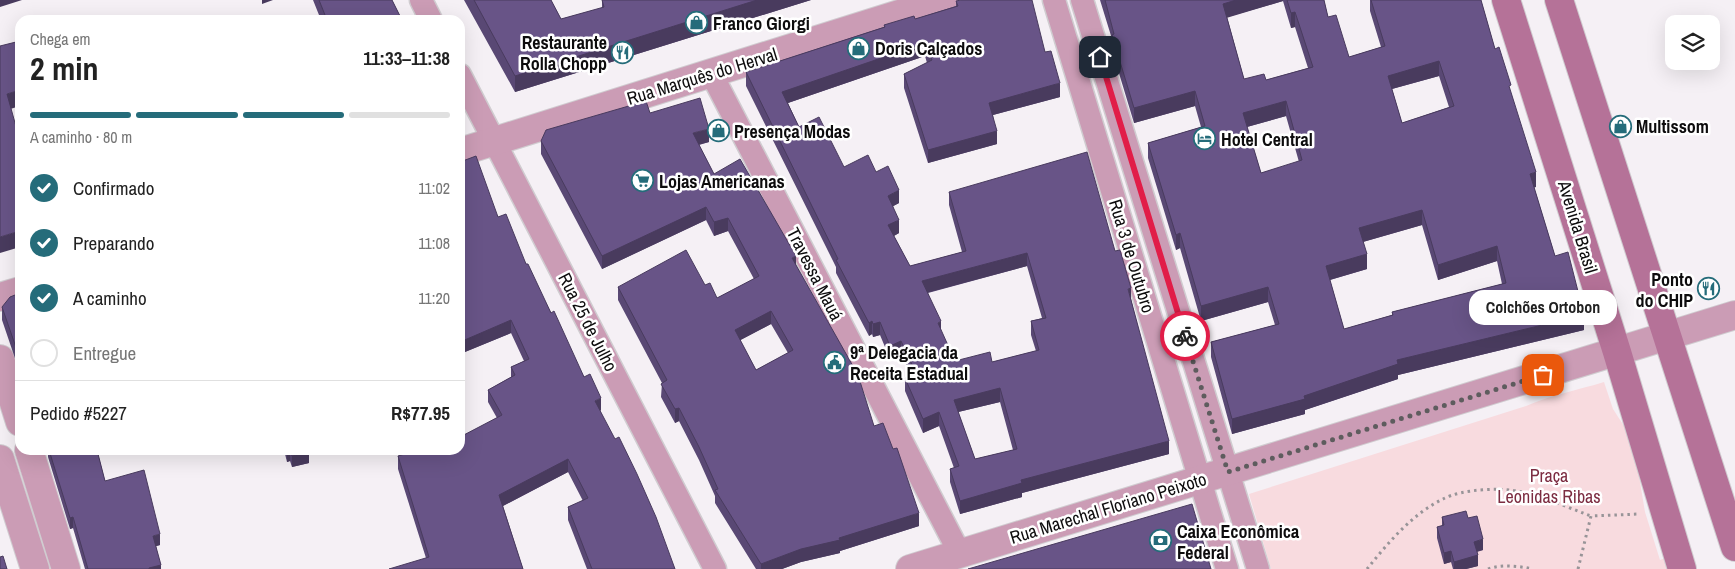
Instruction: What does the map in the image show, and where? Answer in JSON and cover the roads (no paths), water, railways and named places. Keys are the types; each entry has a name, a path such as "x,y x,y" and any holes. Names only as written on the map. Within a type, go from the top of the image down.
{"main road":[{"name":"Avenida Brasil","path":"1506,0 1617,352 1682,569"},
{"path":"1559,0 1735,547"}],"street":[{"path":"421,0 428,15"},
{"name":"Rua Marquês do Herval","path":"465,150 944,0"},
{"name":"Rua 3 de Outubro","path":"1054,0 1228,569"},
{"name":"Rua 3 de Outubro","path":"1082,0 1258,569"},
{"name":"Travessa Mauá","path":"711,73 960,554"},
{"name":"Rua 25 de Julho","path":"465,84 715,569"},
{"path":"1108,178 1134,170"},
{"path":"0,297 15,292"},
{"name":"Rua Marechal Floriano Peixoto","path":"910,569 1735,315"},
{"path":"0,359 15,406"},
{"path":"31,455 66,569"},
{"path":"0,459 31,557 56,536"}],"place":[{"name":"Franco Giorgi","path":"697,23"},
{"name":"Doris Calçados","path":"859,48"},
{"name":"Restaurante Rolla Chopp","path":"623,52"},
{"name":"Multissom","path":"1620,126"},
{"name":"Presença Modas","path":"718,131"},
{"name":"Hotel Central","path":"1205,139"},
{"name":"Lojas Americanas","path":"643,181"},
{"name":"Ponto do CHIP","path":"1709,289"},
{"name":"9ª Delegacia da Receita Estadual","path":"834,362"},
{"name":"Colchões Ortobon","path":"1543,375"},
{"name":"Caixa Econômica Federal","path":"1161,541"}],"park label":[{"name":"Praça Leonidas Ribas","path":"1549,485"}]}
